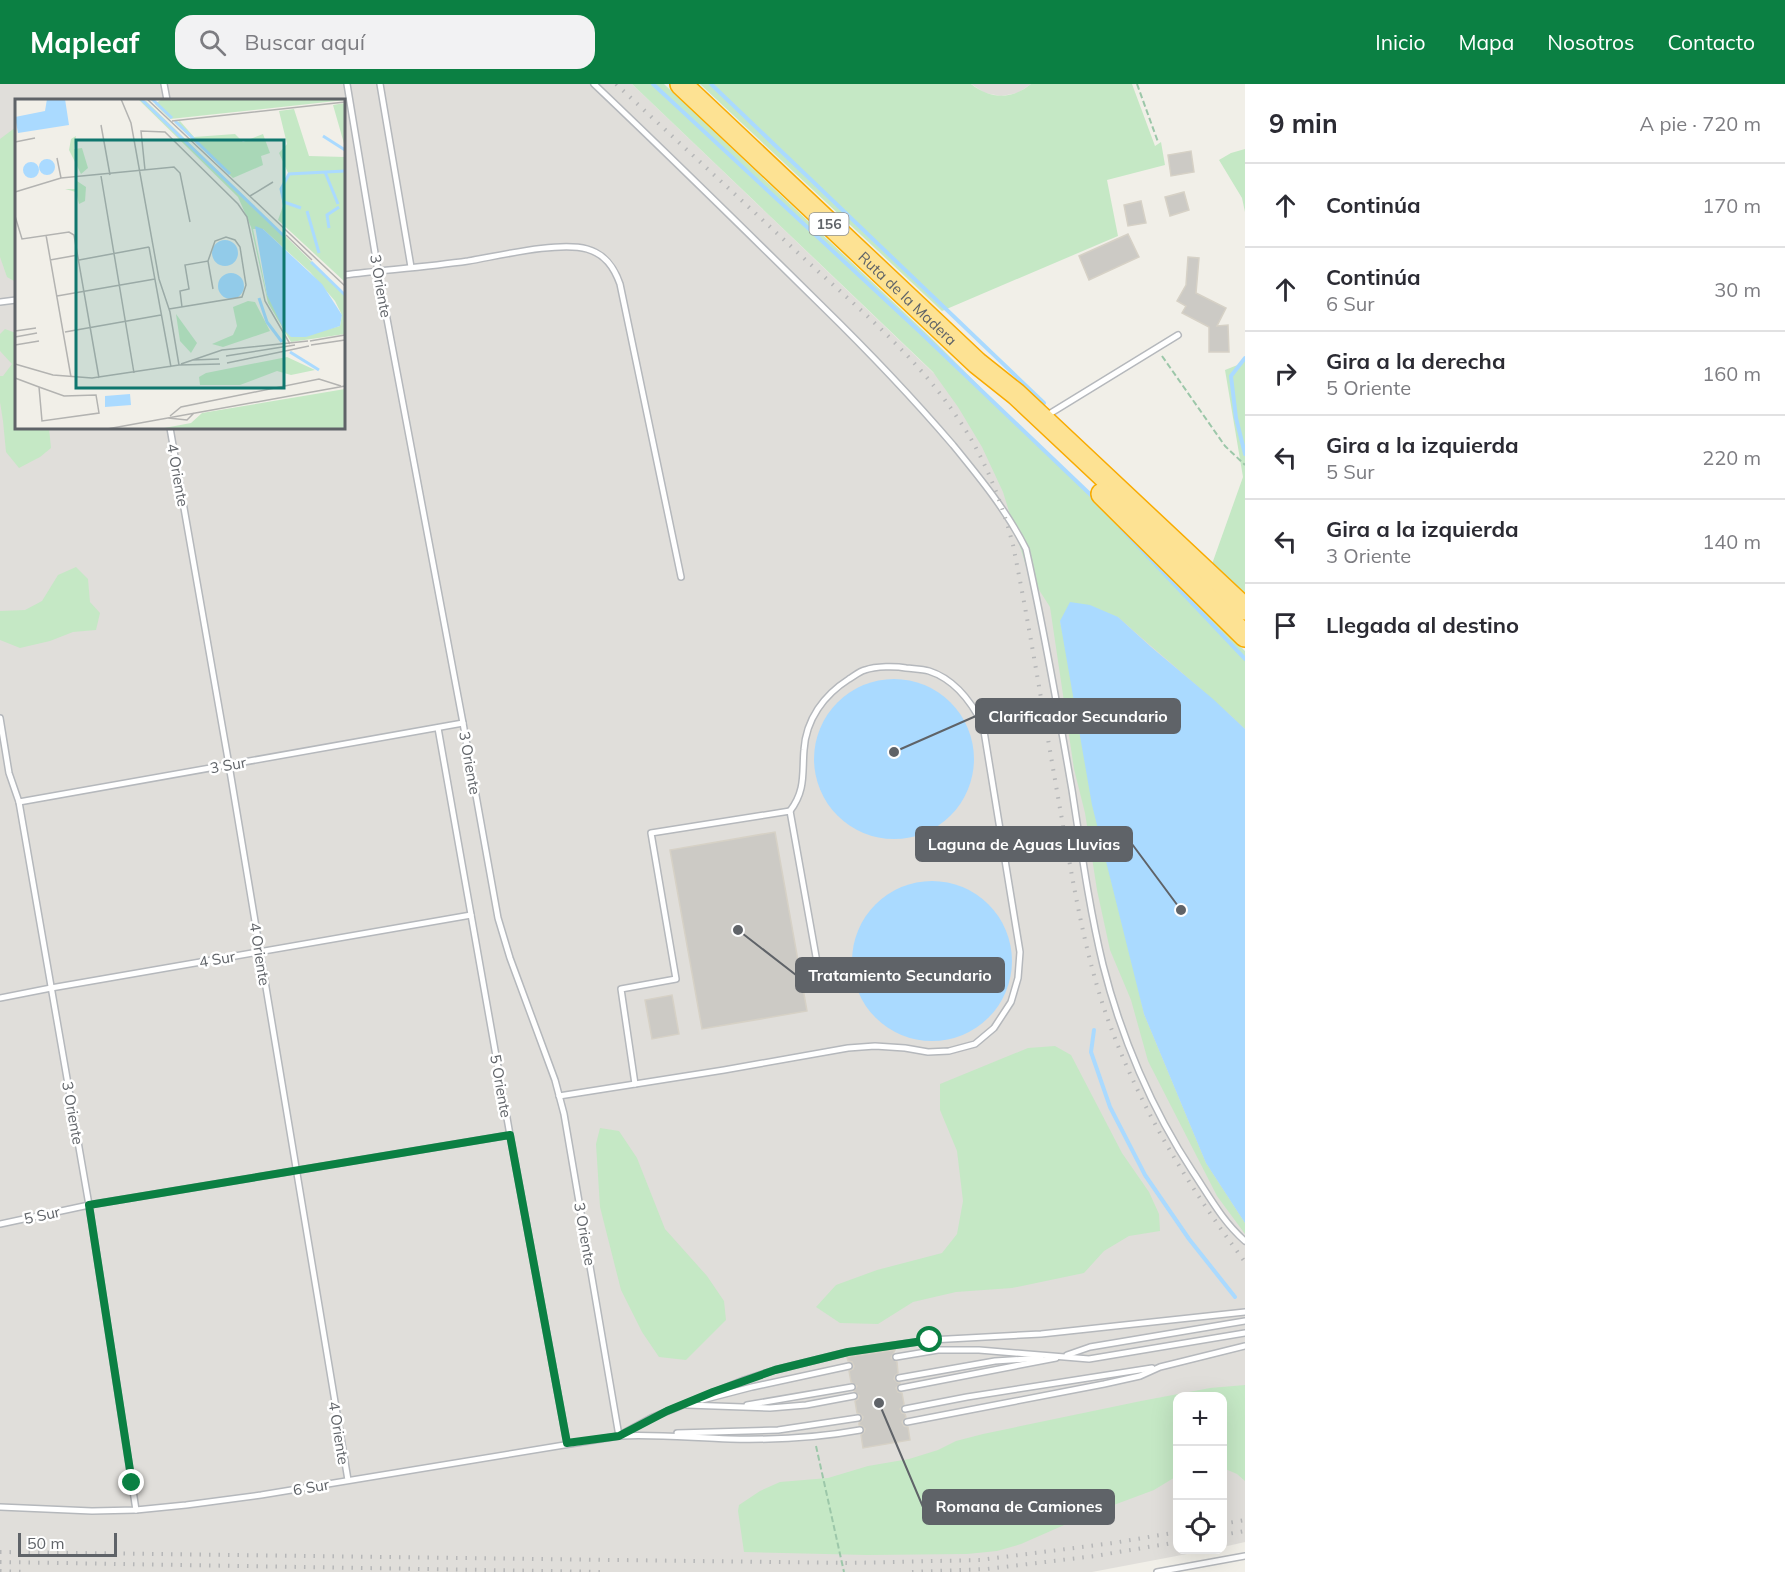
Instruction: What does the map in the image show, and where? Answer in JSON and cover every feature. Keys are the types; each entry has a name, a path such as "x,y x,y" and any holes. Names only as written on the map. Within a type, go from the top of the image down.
{"highway":[{"name":"Ruta de la Madera","path":"681,84 977,363 1042,419 1245,609"},
{"name":"Ruta de la Madera","path":"977,363 1008,399 1245,636"}],"lane":[{"path":"164,84 167,99"},
{"name":"3 Oriente","path":"347,84 378,270 498,918 510,958 555,1080 564,1114 619,1436"},
{"path":"380,84 411,267"},
{"path":"594,84 681,166 884,368 973,469 1022,539 1047,646 1103,966 1138,1070 1165,1125 1226,1222 1245,1241"},
{"path":"345,275 562,247 587,249 604,257 614,269 620,284 681,577"},
{"path":"0,302 15,300"},
{"path":"1042,419 1178,335"},
{"name":"4 Oriente","path":"170,429 229,765 348,1480"},
{"path":"559,1096 635,1084 848,1048 875,1046 928,1052 949,1051 975,1044 994,1028 1011,1002 1018,978 1020,952 983,725 974,707 953,685 930,671 898,666 865,670 835,688 819,706 810,721 804,748 803,786 790,811 651,833 676,979 621,989 635,1084"},
{"name":"3 Oriente","path":"0,718 9,773 19,802 89,1205 136,1510"},
{"name":"3 Sur","path":"19,802 463,723"},
{"name":"5 Oriente","path":"438,728 567,1443"},
{"path":"0,775 9,773"},
{"path":"790,811 820,979"},
{"name":"4 Sur","path":"0,998 471,915"},
{"name":"5 Sur","path":"0,1224 89,1205 510,1135"},
{"path":"619,1436 651,1418 713,1392 775,1370 875,1347 930,1340 1041,1334 1245,1312"},
{"path":"901,1388 1064,1357 1090,1347 1245,1321"},
{"path":"896,1357 958,1349 1089,1359 1245,1333"},
{"path":"905,1409 1160,1367 1245,1346"},
{"path":"899,1378 995,1361 1064,1357"},
{"path":"683,1405 849,1366"},
{"path":"907,1422 1086,1388 1140,1376 1160,1367"},
{"path":"738,1407 852,1387"},
{"path":"683,1405 770,1408 854,1396"},
{"path":"664,1435 778,1430 858,1418"},
{"path":"664,1435 730,1439 814,1436 860,1430"},
{"name":"6 Sur","path":"0,1507 63,1511 136,1510 223,1501 567,1443 619,1436 664,1435"},
{"path":"1157,1572 1245,1556"}],"path":[{"path":"1137,84 1158,142"},
{"path":"1156,349 1226,446 1245,465"},
{"path":"814,1436 844,1572"}],"shaded area":[{"path":"0,84 632,84 1245,675 1245,1542 1227,1546 1227,1392 1173,1392 1173,1554 1187,1554 1092,1572 0,1572"},
{"path":"971,84 1031,84 1018,93 1001,96 985,93"}],"green space":[{"path":"632,84 664,84 929,336 1245,651 1245,729 1118,617 1060,621 1144,1014 1206,1163 1245,1223 1245,1234 1217,1196 1148,1061 1131,1000 1110,950 1097,890 1085,813 1074,769 1050,607 1026,566 1003,492 982,447 933,372"},
{"path":"700,84 971,84 986,93 1001,96 1016,93 1031,84 1132,84 1155,146 1161,142 1165,165 1107,180 1118,236 942,311"},
{"path":"15,128 15,281 7,277 0,257 0,139"},
{"path":"1245,149 1245,212 1242,198 1219,160"},
{"path":"5,329 15,333 15,429 49,429 51,448 40,457 19,468 6,452 0,402 0,376 3,376 12,364 0,351 0,334"},
{"path":"1245,358 1245,595 1212,564 1243,477 1225,370 1240,364"},
{"path":"76,567 88,579 90,602 100,613 96,630 73,632 50,641 20,648 0,640 0,611 25,610 42,601 58,575"},
{"path":"1055,1046 1071,1055 1122,1153 1149,1192 1159,1214 1160,1231 1129,1236 1104,1251 1084,1273 1012,1288 956,1292 913,1302 878,1324 840,1323 816,1307 836,1285 877,1270 942,1253 957,1234 963,1201 957,1151 940,1110 940,1084 1028,1048"},
{"path":"600,1128 619,1131 637,1158 665,1229 707,1276 724,1301 726,1320 686,1360 659,1357 642,1332 621,1290 600,1207 596,1144"},
{"path":"1245,1385 1245,1481 1227,1470 1227,1392 1189,1392"},
{"path":"1173,1395 1173,1478 1154,1490 1087,1515 1021,1544 997,1551 967,1554 867,1555 744,1552 739,1505 760,1491 780,1482 828,1478 868,1466 909,1459 938,1450 956,1441 983,1434"}],"water":[{"path":"1070,602 1090,605 1118,617 1245,729 1245,1223 1206,1163 1144,1014 1092,805 1060,621"},
{"path":"894,679 924,685 950,703 968,729 974,759 968,789 950,815 924,833 894,839 864,833 838,815 820,789 814,759 820,729 838,703 864,685"},
{"path":"932,881 962,887 988,905 1006,931 1012,961 1006,991 988,1017 962,1035 932,1041 902,1035 876,1017 858,991 852,961 858,931 876,905 902,887"}],"building":[{"path":"1191,151 1194,172 1171,176 1168,155"},
{"path":"1184,192 1189,210 1170,216 1165,197"},
{"path":"1141,201 1146,223 1128,226 1124,205"},
{"path":"1128,234 1139,257 1089,280 1079,256"},
{"path":"1188,257 1199,258 1196,293 1226,308 1217,326 1228,325 1229,352 1209,352 1209,327 1182,313 1186,306 1177,301 1186,285"},
{"path":"775,832 807,1011 702,1029 670,850"},
{"path":"672,995 679,1034 652,1039 645,1000"},
{"path":"895,1350 891,1358 897,1362 898,1373 894,1379 900,1383 896,1388 902,1393 904,1404 900,1409 906,1417 902,1422 908,1427 910,1440 863,1448 861,1435 865,1429 859,1423 863,1417 857,1413 855,1401 859,1396 854,1391 857,1386 851,1382 849,1371 854,1366 847,1357"}],"waterway":[{"path":"653,84 919,331 1094,498"},
{"path":"711,84 1044,403"},
{"path":"1245,358 1231,376 1236,418 1245,454"},
{"path":"1121,528 1245,659"},
{"path":"1094,1030 1091,1052 1110,1107 1145,1175 1189,1239 1235,1297"}],"railway":[{"path":"616,84 902,350 922,371 967,432 997,495 1013,545 1075,891 1092,967 1107,1017 1134,1083 1167,1145 1204,1204 1245,1262"},
{"path":"1227,1523 1245,1520"},
{"path":"1227,1534 1245,1531"},
{"path":"0,1552 849,1563 980,1560 1173,1533"},
{"path":"912,1572 987,1569 1095,1556 1173,1543"},
{"path":"0,1562 606,1572"},
{"path":"0,1571 25,1572"}],"place":[{"name":"Clarificador Secundario","path":"894,752"},
{"name":"Laguna de Aguas Lluvias","path":"1181,910"},
{"name":"Tratamiento Secundario","path":"738,930"},
{"name":"Romana de Camiones","path":"879,1403"}],"route":[{"path":"132,1483 89,1205 510,1135 567,1443 619,1436 667,1411 775,1370 848,1352 930,1340"}]}
